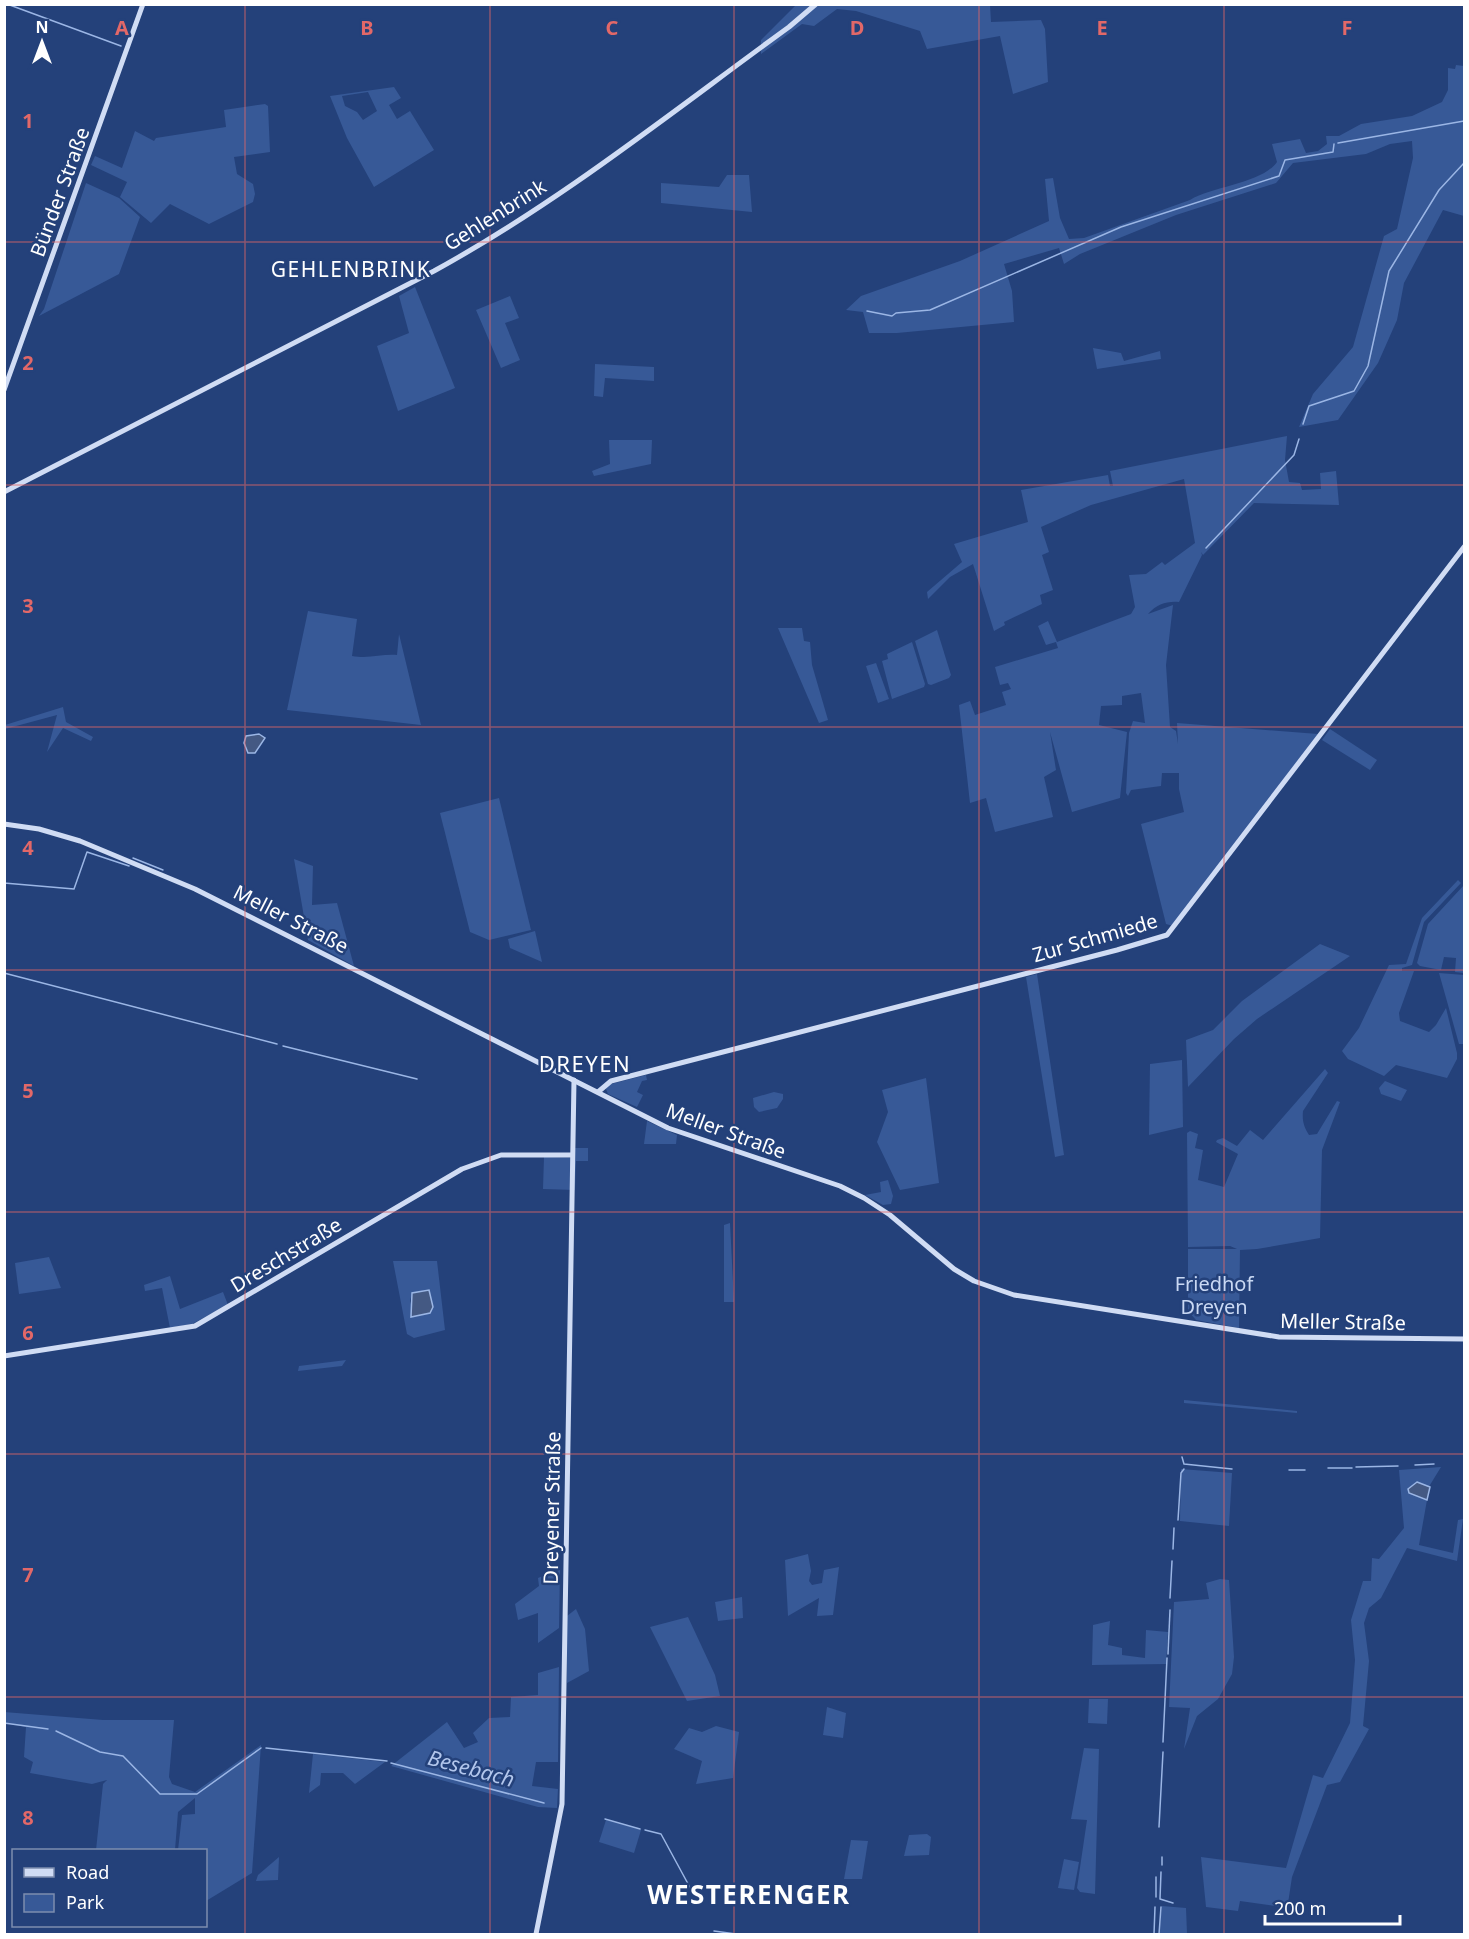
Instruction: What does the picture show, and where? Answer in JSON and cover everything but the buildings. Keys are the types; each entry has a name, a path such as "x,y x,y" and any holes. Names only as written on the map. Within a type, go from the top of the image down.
{"street":[{"name":"Bünder Straße","path":"4,390 143,4"},
{"name":"Gehlenbrink","path":"4,492 427,274 490,239 563,190 789,27 816,4"},
{"name":"Zur Schmiede","path":"598,1092 611,1081 1117,950 1167,935 1464,547"},
{"name":"Meller Straße","path":"4,824 39,829 80,841 195,889 668,1128 840,1186 890,1215 954,1269 991,1288 1053,1302 1279,1337 1464,1339"},
{"name":"Dreyener Straße","path":"536,1935 562,1804 574,1080"},
{"name":"Dreschstraße","path":"4,1356 195,1326 481,1160 511,1154 572,1155"}],"green space":[{"path":"796,5 990,5 991,22 1041,20 1045,29 1048,82 1013,94 1000,36 927,49 920,31 856,11 837,9 814,26 802,24 761,54 761,40"},
{"path":"1456,65 1464,66 1464,216 1443,210 1404,283 1397,320 1378,363 1338,420 1299,427 1313,394 1353,347 1384,236 1397,229 1413,158 1412,141 1390,144 1366,154 1293,163 1276,183 1176,215 1080,254 1064,264 1059,248 1004,264 1012,291 1014,322 897,333 869,333 863,312 846,310 861,296 960,261 1049,221 1045,179 1053,178 1060,218 1069,239 1084,238 1261,175 1277,162 1272,144 1300,139 1306,153 1318,151 1327,144 1326,136 1339,136 1361,124 1412,116 1442,102 1448,90 1448,68 1455,69"},
{"path":"394,87 401,98 389,105 397,119 410,111 434,150 374,187 347,138 330,96","holes":["368,92 377,111 363,120 357,112 345,106 342,96"]},
{"path":"265,104 268,106 270,152 234,157 237,174 253,184 255,194 253,202 209,224 170,204 151,223 120,197 127,182 91,165 95,156 122,168 135,131 154,141 156,138 226,127 224,110"},
{"path":"727,175 749,175 752,212 661,203 661,183 719,187"},
{"path":"86,183 119,198 140,217 119,274 39,316 44,309"},
{"path":"415,287 455,388 398,411 377,346 409,333 399,296"},
{"path":"510,296 519,318 505,323 520,360 501,368 476,310"},
{"path":"1093,348 1121,353 1124,361 1160,351 1161,359 1097,369"},
{"path":"595,364 654,367 654,381 605,378 603,397 594,396"},
{"path":"1287,436 1285,460 1289,482 1300,483 1302,490 1321,489 1320,473 1336,471 1339,505 1254,503 1203,555 1201,552 1202,555 1179,602 1162,604 1148,614 1173,605 1166,665 1170,727 1176,731 1178,744 1177,723 1318,734 1173,926 1166,924 1141,824 1184,812 1179,789 1179,773 1162,773 1161,786 1131,790 1128,796 1126,793 1129,733 1133,721 1145,723 1141,693 1122,696 1122,705 1101,706 1099,725 1127,732 1120,798 1072,812 1050,732 1056,770 1044,777 1053,817 995,832 986,798 970,803 959,705 970,701 975,715 1006,705 1002,692 1011,689 1008,683 1000,685 995,667 1058,648 1056,642 1046,645 1038,626 1048,621 1057,642 1131,614 1135,607 1129,575 1146,574 1162,562 1165,565 1195,543 1184,479 1091,505 1041,527 1049,552 1042,555 1053,590 1040,595 1042,604 1004,622 1005,625 994,631 973,564 950,577 928,599 927,592 962,562 954,544 1028,522 1021,490 1108,475 1110,486 1113,486 1110,471"},
{"path":"609,440 652,440 651,464 594,476 592,471 610,464"},
{"path":"308,611 357,619 352,656 397,655 399,634 421,725 287,710"},
{"path":"778,628 802,628 804,641 810,642 812,665 828,720 819,723"},
{"path":"937,630 951,675 931,685 928,684 915,641"},
{"path":"912,642 924,687 892,699 882,661 888,659 887,654"},
{"path":"876,663 889,699 878,703 866,666"},
{"path":"63,707 66,722 93,737 91,741 63,728 47,752 57,715 5,729 5,725"},
{"path":"1330,729 1377,760 1370,770 1322,740"},
{"path":"499,798 531,930 489,940 470,932 440,813"},
{"path":"294,859 313,866 312,905 337,903 354,966 308,940"},
{"path":"1458,880 1461,883 1424,922 1412,965 1402,968 1402,971 1414,971 1399,1013 1400,1021 1429,1032 1446,1008 1457,1053 1457,1059 1447,1078 1396,1065 1384,1076 1348,1059 1342,1051 1359,1028 1389,965 1406,964 1422,918"},
{"path":"1464,885 1464,973 1455,972 1456,958 1444,957 1441,970 1420,966 1417,963 1428,924"},
{"path":"535,931 542,962 510,948 508,939"},
{"path":"1320,944 1350,956 1257,1019 1234,1039 1188,1087 1186,1040 1213,1030 1242,1001"},
{"path":"1439,973 1464,975 1464,1044 1459,1044"},
{"path":"1037,974 1064,1155 1055,1157 1026,977"},
{"path":"1182,1060 1183,1127 1149,1135 1150,1064"},
{"name":"Friedhof Dreyen","path":"1325,1069 1328,1073 1303,1111 1304,1124 1309,1135 1317,1134 1337,1101 1340,1102 1322,1150 1320,1238 1240,1250 1239,1328 1196,1320 1188,1311 1188,1249 1237,1249 1230,1246 1188,1247 1187,1133 1190,1131 1198,1134 1195,1148 1203,1150 1198,1180 1224,1187 1238,1154 1216,1142 1217,1140 1223,1138 1237,1146 1250,1130 1263,1140"},
{"path":"646,1075 647,1080 642,1081 637,1092 643,1095 637,1107 608,1094 607,1085"},
{"path":"926,1078 939,1183 900,1190 877,1142 888,1112 882,1090"},
{"path":"1385,1081 1407,1090 1401,1101 1381,1094 1379,1088"},
{"path":"774,1092 783,1094 783,1099 777,1108 759,1112 754,1107 753,1098"},
{"path":"647,1121 677,1135 676,1144 644,1144"},
{"path":"575,1148 588,1148 588,1161 576,1161 575,1190 543,1189 544,1157 575,1158"},
{"path":"888,1180 893,1196 891,1204 883,1205 865,1195 881,1192 880,1182"},
{"path":"730,1223 734,1302 724,1302 724,1225"},
{"path":"49,1257 61,1288 19,1294 15,1263"},
{"path":"393,1261 437,1261 445,1330 414,1338 407,1334","holes":["428,1290 430,1313 415,1317 410,1301 412,1293"]},
{"path":"170,1276 180,1309 223,1292 228,1305 192,1324 170,1328 162,1288 145,1291 144,1285"},
{"path":"346,1360 342,1366 298,1371 299,1366"},
{"path":"1184,1400 1297,1411 1297,1413 1184,1403"},
{"path":"1441,1467 1422,1498 1427,1500 1419,1545 1453,1553 1458,1520 1463,1519 1457,1561 1407,1548 1381,1598 1369,1608 1364,1623 1369,1661 1363,1726 1369,1729 1340,1782 1327,1785 1292,1877 1287,1910 1283,1907 1240,1901 1238,1911 1206,1907 1201,1857 1286,1868 1313,1775 1323,1778 1350,1723 1355,1660 1351,1620 1363,1581 1371,1581 1372,1558 1379,1559 1404,1528 1399,1470"},
{"path":"1181,1469 1232,1473 1229,1526 1180,1521"},
{"path":"808,1554 811,1571 809,1581 812,1585 822,1583 824,1570 839,1567 833,1615 817,1616 819,1598 788,1616 785,1560"},
{"path":"560,1569 559,1628 538,1643 538,1613 518,1620 515,1604 539,1586 538,1578"},
{"path":"1220,1579 1229,1580 1234,1657 1232,1674 1218,1699 1197,1716 1184,1749 1190,1708 1169,1707 1174,1602 1209,1599 1206,1583"},
{"path":"742,1597 743,1618 718,1621 715,1602"},
{"path":"576,1609 585,1629 589,1671 567,1683 567,1616"},
{"path":"688,1617 715,1675 720,1696 687,1701 650,1627"},
{"path":"1110,1621 1108,1645 1122,1648 1122,1655 1145,1658 1146,1630 1168,1632 1166,1664 1092,1665 1093,1625"},
{"path":"559,1667 558,1762 536,1762 532,1786 558,1789 557,1808 538,1807 391,1766 447,1722 464,1748 478,1742 473,1733 489,1718 510,1717 511,1697 538,1695 538,1673"},
{"path":"1089,1699 1108,1699 1107,1724 1088,1723"},
{"path":"827,1707 846,1713 843,1738 823,1735"},
{"path":"4,1712 103,1720 174,1720 169,1777 172,1784 195,1792 261,1745 252,1873 207,1900 207,1849 178,1849 182,1815 195,1814 195,1798 178,1812 175,1849 96,1849 103,1784 107,1780 92,1784 30,1773 33,1762 24,1757 26,1727 5,1723"},
{"path":"716,1726 739,1732 733,1778 696,1784 702,1761 674,1749 689,1728 702,1732"},
{"path":"1084,1748 1099,1749 1095,1894 1080,1892 1077,1888 1087,1820 1071,1819"},
{"path":"313,1754 385,1762 355,1784 343,1773 321,1773 320,1785 309,1793"},
{"path":"606,1820 641,1830 634,1853 599,1842"},
{"path":"927,1834 931,1837 929,1855 904,1856 909,1835"},
{"path":"851,1840 868,1841 862,1879 844,1879"},
{"path":"279,1857 278,1880 256,1881 258,1875"},
{"path":"1064,1859 1079,1862 1074,1890 1058,1888"},
{"path":"1162,1906 1186,1908 1187,1934 1159,1934"}],"shaded area":[{"path":"259,734 265,738 255,753 248,753 244,743 246,736"},
{"path":"429,1290 433,1307 430,1313 411,1317 412,1293"},
{"path":"1417,1482 1430,1487 1427,1500 1409,1493 1408,1489"}],"waterway":[{"path":"7,4 121,46"},
{"path":"1338,143 1464,121"},
{"path":"867,311 892,316 896,313 930,310 1121,227 1279,176 1285,160 1333,152 1334,144"},
{"path":"1303,424 1309,406 1354,391 1368,366 1389,271 1439,190 1464,163"},
{"path":"1206,548 1294,455 1299,439"},
{"path":"4,883 74,889 87,852 129,866"},
{"path":"133,858 163,870"},
{"path":"4,973 277,1044"},
{"path":"283,1046 417,1079"},
{"path":"1182,1457 1184,1464 1232,1469"},
{"path":"1415,1465 1434,1464"},
{"path":"1356,1467 1398,1466"},
{"path":"1328,1468 1352,1468"},
{"path":"1178,1520 1181,1473 1184,1469"},
{"path":"1289,1470 1305,1470"},
{"path":"1173,1549 1174,1528"},
{"path":"1170,1598 1172,1561"},
{"path":"1168,1654 1170,1610"},
{"path":"1163,1742 1167,1658"},
{"name":"Besebach","path":"4,1723 48,1729"},
{"name":"Besebach","path":"56,1731 100,1752 123,1756 160,1794 197,1794 261,1748"},
{"name":"Besebach","path":"266,1748 387,1761"},
{"path":"1159,1827 1163,1752"},
{"name":"Besebach","path":"391,1763 544,1803"},
{"name":"Besebach","path":"605,1819 640,1829"},
{"name":"Besebach","path":"645,1830 661,1834 693,1893"},
{"path":"1162,1857 1162,1865"},
{"path":"1161,1872 1160,1899 1173,1903"},
{"path":"1156,1877 1156,1897"},
{"path":"1154,1934 1155,1907"},
{"path":"1159,1934 1161,1907"},
{"name":"Besebach","path":"714,1931 736,1934"}],"district":[{"name":"GEHLENBRINK","path":"351,270"},
{"name":"DREYEN","path":"585,1064"},
{"name":"WESTERENGER","path":"749,1895"}]}
